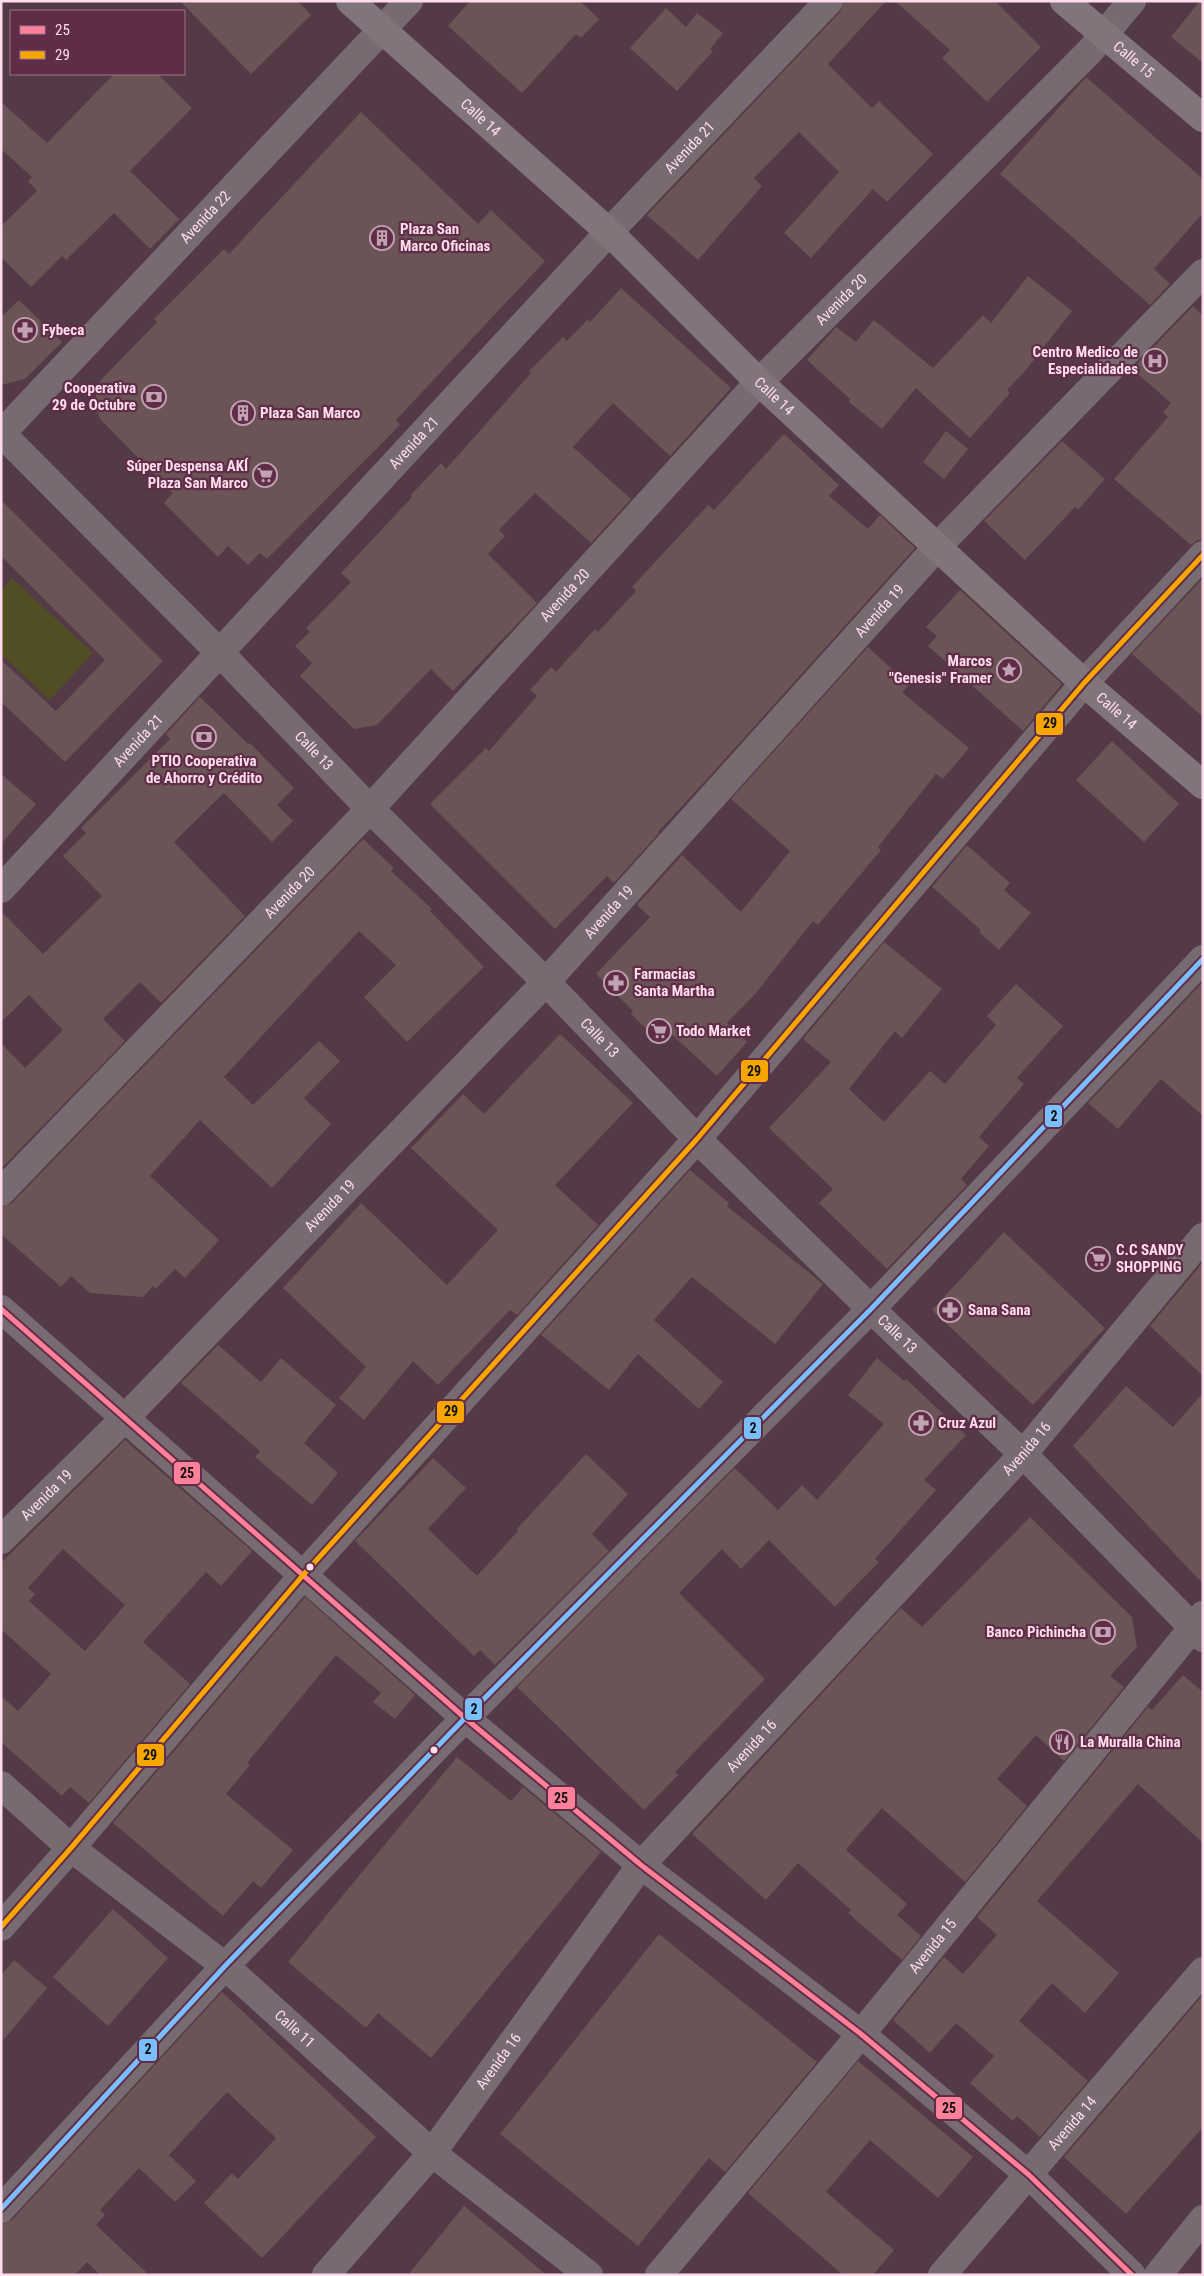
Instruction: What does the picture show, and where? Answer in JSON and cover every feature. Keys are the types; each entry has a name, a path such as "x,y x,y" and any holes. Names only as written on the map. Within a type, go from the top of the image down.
{"street":[{"name":"Calle 14","path":"350,1 609,232 759,382 1084,682 1203,786"},
{"name":"Avenida 22","path":"1,433 409,1"},
{"name":"Avenida 21","path":"1,889 609,232 829,1"},
{"name":"Calle 15","path":"1064,1 1203,118"},
{"name":"Avenida 20","path":"1,1192 370,809 759,382 1090,51 1132,1"},
{"name":"Avenida 19","path":"1,1540 125,1418 546,982 936,547 1203,273"},
{"name":"Calle 13","path":"1,433 220,653 370,809 546,982 697,1139 1199,1627"},
{"path":"1,1927 71,1848 304,1574 697,1139 1084,682 1203,555"},
{"path":"1,2209 224,1966 465,1718 870,1309 1203,959"},
{"name":"Avenida 16","path":"326,2275 432,2153 641,1866 1023,1454 1203,1237"},
{"path":"1,1309 304,1574 465,1718 641,1866 861,2034 1029,2175 1132,2275"},
{"name":"Avenida 15","path":"659,2275 1199,1627"},
{"name":"Calle 11","path":"1,1785 71,1848 224,1966 432,2153 589,2275"},
{"name":"Avenida 14","path":"942,2275 1203,1972"},
{"path":"1158,2275 1203,2219"}],"shaded area":[{"path":"12,578 93,653 50,700 1,654 1,590"}],"building":[{"path":"180,1 298,1 311,15 251,74"},
{"path":"470,1 580,1 599,19 581,38 576,34 522,93 448,26"},
{"path":"844,1 886,1 828,64 872,108 879,101 933,154 887,202 873,189 811,258 784,233 839,172 799,132 754,178 762,186 698,260 647,215 840,12"},
{"path":"895,1 995,1 1041,47 987,102 942,58 950,50"},
{"path":"1200,1 1203,1 1203,63 1171,37"},
{"path":"666,8 686,27 697,13 723,33 710,49 713,51 677,91 630,48"},
{"path":"113,75 159,75 192,108 130,171 179,219 150,249 114,213 66,260 62,256 31,287 1,257 1,226 37,191 28,181 32,177 1,149 1,102 47,143"},
{"path":"1086,77 1203,179 1203,213 1154,269 1170,284 1150,305 1000,174"},
{"path":"361,112 478,224 491,210 545,261 396,420 400,425 267,559 260,553 248,565 228,546 218,557 164,503 173,493 100,419 96,407 96,394 100,381 157,322 154,319 224,249 229,254"},
{"path":"1028,276 1072,311 1025,371 1007,390 1010,393 970,438 916,388 882,429 849,402 850,399 807,360 836,327 856,342 874,320 933,368 983,315 991,323"},
{"path":"621,288 731,388 670,456 613,403 573,447 631,499 591,543 535,493 499,530 505,536 488,554 537,603 453,691 431,669 377,725 354,729 300,676 312,663 295,646 310,632 306,628 351,582 341,573 412,497 411,495 441,463 446,469 531,373 529,371 563,337 567,341 588,319 590,322"},
{"name":"Fybeca","path":"19,300 62,342 25,379 1,385 1,317"},
{"path":"1193,306 1203,316 1203,540 1198,540 1191,545 1114,479 1168,417 1163,412 1171,403 1132,369"},
{"path":"946,431 968,449 944,479 923,462"},
{"path":"784,434 839,485 829,496 868,529 880,515 915,548 614,883 607,876 555,929 430,804 486,748 489,751 537,696 530,690 551,667 556,672 595,629 598,632 636,591 632,587 708,505 714,510"},
{"path":"1062,441 1105,479 1078,510 1075,507 1025,560 984,521"},
{"path":"1,500 163,661 65,762 1,702 1,660 56,711 105,660 1,556"},
{"path":"1203,578 1203,717 1132,654"},
{"path":"960,590 1062,684 1023,731 928,646 937,636 926,627"},
{"path":"868,647 909,685 902,692 969,748 943,779 936,774 878,847 881,850 818,925 813,921 755,994 727,1023 747,1042 717,1076 668,1031 659,1041 631,1014 633,1011 596,974 650,917 637,905 682,855 741,912 790,851 731,799"},
{"path":"200,697 248,744 250,743 294,788 277,805 293,821 272,842 224,793 174,842 245,916 161,1003 140,982 103,1019 125,1041 1,1169 1,1043 25,1068 63,1030 29,995 1,1022 1,911 43,954 102,896 63,856 86,833 81,828 170,739 166,734"},
{"path":"1112,741 1179,804 1144,842 1076,780"},
{"path":"1,774 36,804 1,844"},
{"path":"363,839 394,868 391,871 432,909 430,911 484,967 407,1042 364,997 396,965 359,931 224,1077 253,1105 319,1041 340,1061 304,1098 331,1124 272,1188 200,1120 150,1176 219,1240 185,1278 175,1269 156,1289 153,1286 143,1297 90,1293 71,1276 61,1287 1,1234 1,1207 12,1203"},
{"path":"967,845 1010,883 1004,890 1031,913 999,950 979,932 981,930 932,887"},
{"path":"884,942 942,989 902,1038 895,1031 849,1089 884,1122 930,1071 945,1084 996,1025 987,1016 1016,984 1063,1026 1017,1078 1024,1084 979,1137 989,1146 961,1179 967,1185 887,1269 819,1203 833,1189 769,1128 831,1062 803,1039"},
{"path":"1203,982 1203,1116 1161,1079 1118,1129 1088,1103"},
{"path":"560,1034 633,1103 555,1185 598,1225 517,1315 510,1310 438,1385 413,1361 364,1420 339,1398 366,1367 283,1288 361,1203 447,1285 498,1230 411,1148 463,1094 484,1114"},
{"path":"690,1170 729,1203 727,1206 823,1284 775,1344 692,1277 654,1320 723,1382 699,1409 638,1354 609,1390 541,1335"},
{"path":"1004,1232 1105,1328 1033,1405 932,1310"},
{"path":"1203,1262 1203,1376 1150,1326"},
{"path":"218,1345 261,1382 281,1358 336,1405 304,1443 338,1473 312,1505 255,1457 260,1451 181,1383"},
{"path":"877,1358 904,1381 906,1379 966,1435 924,1480 936,1490 875,1559 879,1562 835,1607 769,1540 741,1569 722,1549 679,1593 765,1679 675,1772 678,1775 644,1810 517,1687 735,1468 778,1510 802,1485 817,1500 884,1424 848,1395"},
{"path":"1126,1386 1173,1427 1203,1393 1203,1584 1073,1446"},
{"path":"125,1440 252,1551 221,1586 206,1572 143,1642 190,1684 89,1803 70,1787 62,1796 1,1742 1,1696 18,1711 51,1674 3,1631 1,1633 1,1563","holes":["63,1549 125,1605 85,1651 29,1601 35,1594 28,1588"]},
{"path":"586,1454 628,1494 592,1534 609,1551 495,1665 480,1650 474,1656 355,1541 433,1458 466,1488 428,1529 477,1576 518,1531 516,1530"},
{"path":"1030,1517 1132,1617 1137,1647 1110,1676 1124,1687 1064,1761 1036,1735 997,1779 1027,1806 965,1882 882,1808 849,1846 846,1850 907,1904 897,1915 921,1936 902,1960 848,1913 851,1910 798,1863 766,1900 692,1834 901,1608 922,1627"},
{"path":"305,1597 415,1695 395,1719 373,1702 381,1693 336,1655 247,1763 250,1765 226,1794 293,1850 261,1888 253,1881 223,1916 113,1823"},
{"path":"1183,1675 1203,1692 1203,1843 1138,1784 1037,1901 1119,1973 1085,2013 1052,1983 1019,2021 1088,2081 1040,2137 1017,2116 1013,2121 970,2083 994,2056 956,2023 930,2053 893,2020 944,1957 963,1974 997,1935 977,1917 1148,1707 1152,1710"},
{"path":"457,1757 511,1801 523,1787 601,1852 431,2058 378,2013 366,2028 288,1962"},
{"path":"113,1909 168,1958 108,2026 53,1977"},
{"path":"659,1934 817,2062 725,2172 709,2158 638,2246 500,2134"},
{"path":"14,1960 47,1988 1,2043 1,1975"},
{"path":"222,1992 376,2137 262,2258 204,2203 232,2173 238,2179 276,2138 227,2092 169,2155 196,2181 175,2202 139,2168 100,2210 105,2215 96,2225 149,2275 100,2275 87,2262 75,2275 1,2275 1,2224 12,2220"},
{"path":"1203,1995 1203,2127 1126,2214 1064,2157"},
{"path":"858,2061 973,2157 938,2198 870,2140 826,2192 894,2250 873,2275 843,2275 748,2193"},
{"path":"464,2206 509,2243 546,2275 408,2275"}],"transit line":[{"name":"29","path":"1,1927 71,1848 304,1574 697,1139 1084,683 1203,555"},
{"name":"2","path":"1,2209 225,1966 465,1718 871,1309 1203,959"},
{"name":"25","path":"1,1309 465,1718 641,1865 861,2034 1029,2175 1132,2275"}],"place":[{"name":"Plaza San Marco Oficinas","path":"382,238"},
{"name":"Fybeca","path":"25,330"},
{"name":"Centro Medico de Especialidades","path":"1155,361"},
{"name":"Cooperativa 29 de Octubre","path":"154,397"},
{"name":"Plaza San Marco","path":"243,413"},
{"name":"Súper Despensa AKÍ Plaza San Marco","path":"265,475"},
{"name":"Marcos \"Genesis\" Framer","path":"1009,670"},
{"name":"PTIO Cooperativa de Ahorro y Crédito","path":"204,737"},
{"name":"Farmacias Santa Martha","path":"616,983"},
{"name":"Todo Market","path":"659,1031"},
{"name":"C.C SANDY SHOPPING","path":"1098,1259"},
{"name":"Sana Sana","path":"950,1310"},
{"name":"Cruz Azul","path":"921,1423"},
{"name":"Banco Pichincha","path":"1103,1632"},
{"name":"La Muralla China","path":"1062,1742"}]}
